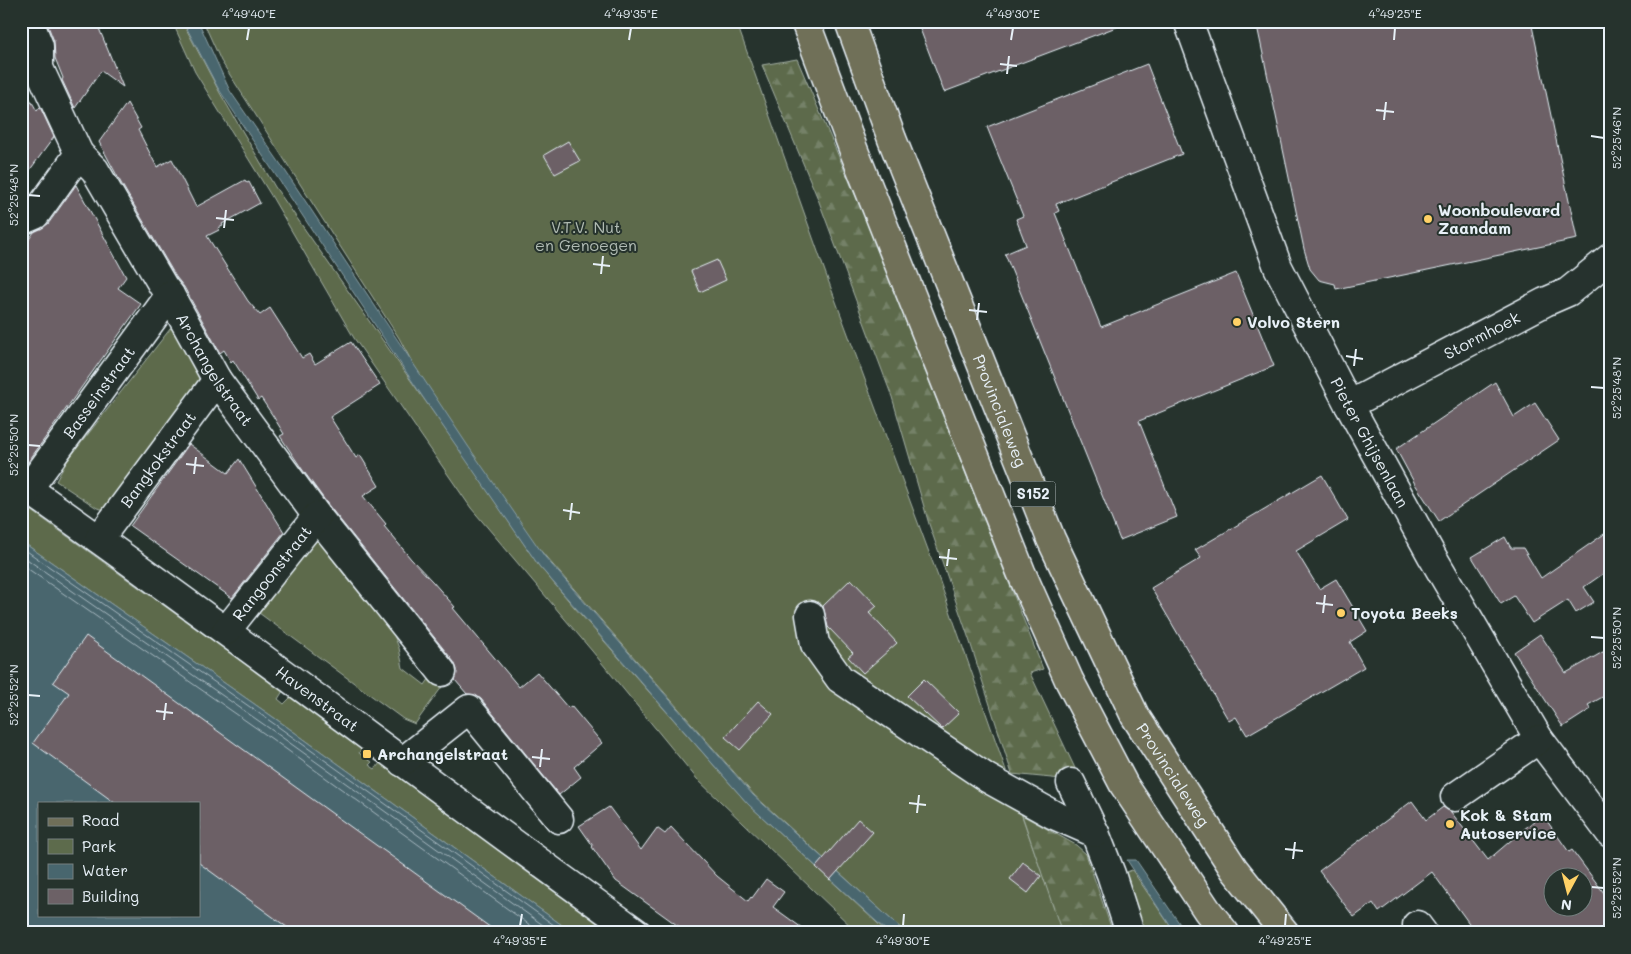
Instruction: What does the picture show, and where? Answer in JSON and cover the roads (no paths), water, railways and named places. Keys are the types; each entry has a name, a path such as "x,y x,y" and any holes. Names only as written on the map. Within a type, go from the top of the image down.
{"main road":[{"name":"S152","path":"806,21 854,151 1021,572 1069,680 1124,785 1224,933"},
{"name":"Provincialeweg","path":"849,21 892,139 1051,540 1131,707 1234,870 1285,933"}],"street":[{"name":"Archangelstraat","path":"28,21 39,57 79,154 95,170 170,295 217,380 317,516 442,672"},
{"name":"Pieter Ghijsenlaan","path":"1188,21 1278,267 1432,556 1539,738 1610,833"},
{"path":"21,221 35,215 79,154"},
{"name":"Stormhoek","path":"1350,405 1544,302 1568,292 1610,258"},
{"name":"Basseinstraat","path":"25,487 170,295"},
{"name":"Bangkokstraat","path":"99,539 217,380"},
{"name":"Havenstraat","path":"25,487 226,631 637,933"},
{"name":"Rangoonstraat","path":"226,631 317,516"},
{"path":"810,615 816,644 840,679 987,778 1054,815 1095,833"},
{"path":"402,762 469,709 559,819"},
{"path":"1454,798 1539,738"},
{"path":"1071,783 1095,833 1111,874 1130,933"}],"water":[{"path":"183,21 198,21 230,91 468,446 545,557 753,795 906,933 889,933 748,804 539,566 422,396 218,88"},
{"path":"21,541 283,724 573,933 21,933"},
{"path":"1127,860 1136,860 1186,933 1175,933"}],"place":[{"name":"Woonboulevard Zaandam","path":"1428,219"},
{"name":"Volvo Stern","path":"1237,322"},
{"name":"Toyota Beeks","path":"1341,613"},
{"name":"Archangelstraat","path":"367,754"},
{"name":"Kok & Stam Autoservice","path":"1450,824"}],"park label":[{"name":"V.T.V. Nut en Genoegen","path":"586,236"}]}
